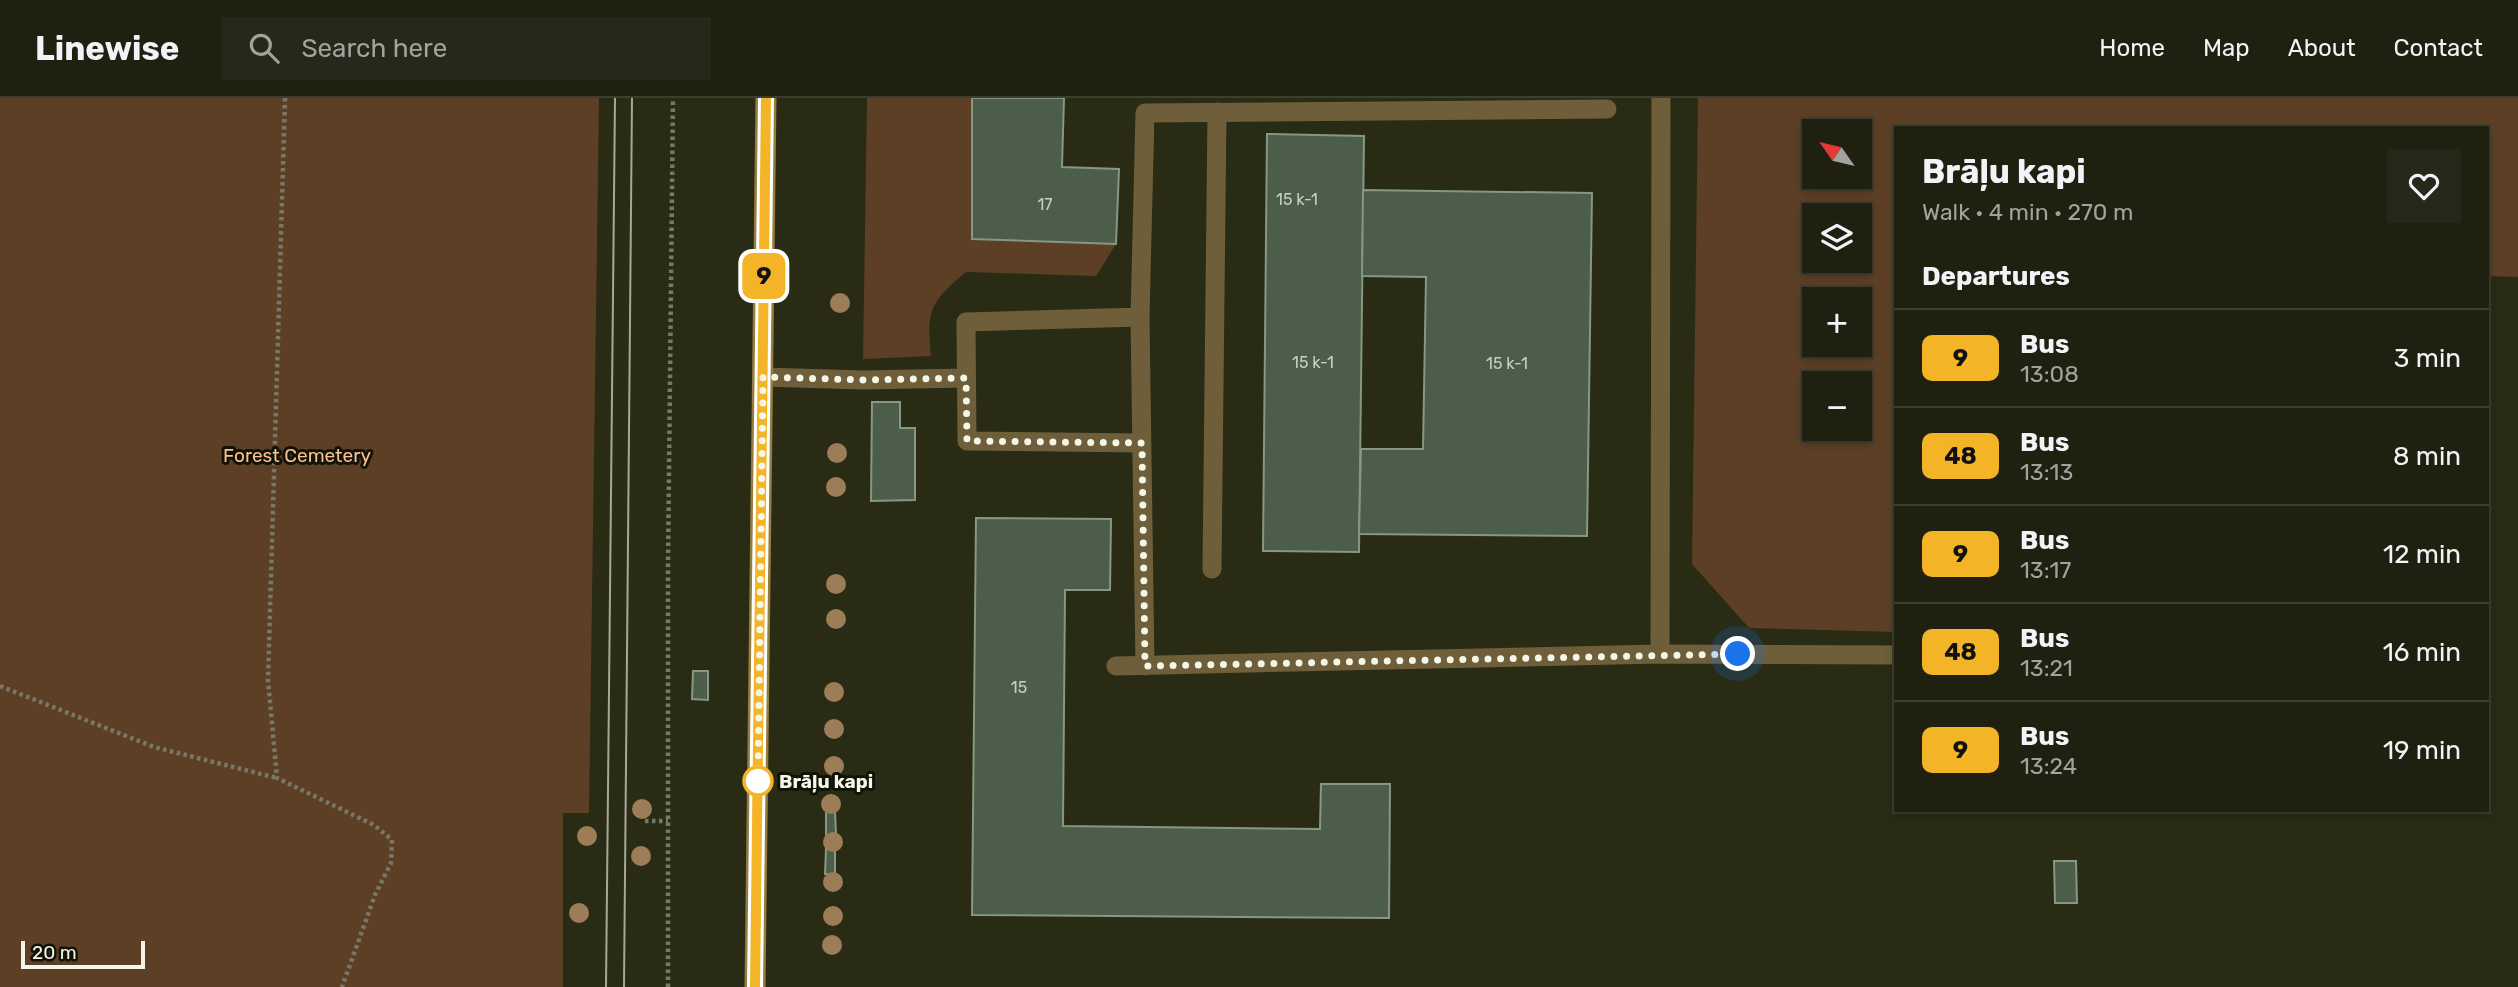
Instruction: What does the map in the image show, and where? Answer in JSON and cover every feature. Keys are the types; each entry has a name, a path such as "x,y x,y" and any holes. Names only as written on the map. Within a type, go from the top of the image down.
{"street":[{"path":"755,987 766,98"}],"lane":[{"path":"1660,654 1661,98"},
{"path":"1145,666 1140,317 1145,106 1217,112 1606,109"},
{"path":"1212,569 1217,112"},
{"path":"1140,317 965,322 967,441 1142,443"},
{"path":"763,377 863,380 966,378"},
{"path":"1116,666 1660,654 1894,655"}],"path":[{"path":"278,778 268,680 285,98"},
{"path":"668,987 668,566 673,98"},
{"path":"0,686 154,747 278,778 374,825 392,840 391,863 375,895 342,987"},
{"path":"645,821 668,821"}],"green space":[{"name":"Forest Cemetery","path":"0,98 599,98 589,813 563,813 563,987 0,987"},
{"path":"867,98 972,98 972,239 1116,244 1096,276 966,272 945,291 934,307 929,327 931,356 863,359"},
{"path":"1698,98 2518,98 2518,277 2489,276 2489,126 1894,126 1894,632 1749,628 1692,564"}],"building":[{"path":"972,98 1064,98 1062,167 1119,169 1116,244 972,239"},
{"path":"1267,134 1364,136 1359,552 1263,551"},
{"path":"1363,190 1592,193 1587,536 1359,534 1361,449 1423,449 1426,277 1362,276"},
{"path":"872,402 900,402 900,428 915,428 915,500 871,501"},
{"path":"976,518 1111,519 1110,590 1065,590 1063,826 1320,829 1321,784 1390,784 1389,918 972,915"},
{"path":"693,671 708,671 708,700 692,699"},
{"path":"826,810 835,810 836,835 826,836"},
{"path":"826,849 835,849 835,874 825,874"},
{"path":"2054,861 2076,861 2077,903 2055,903"}],"tram line":[{"path":"606,987 615,98"},
{"path":"624,987 632,98"}],"bus line":[{"name":"9","path":"755,987 766,98"}],"place":[{"name":"Brāļu kapi","path":"758,781"}],"route":[{"path":"758,781 763,377 833,380 966,378 967,441 1142,443 1145,666 1738,654"}]}
